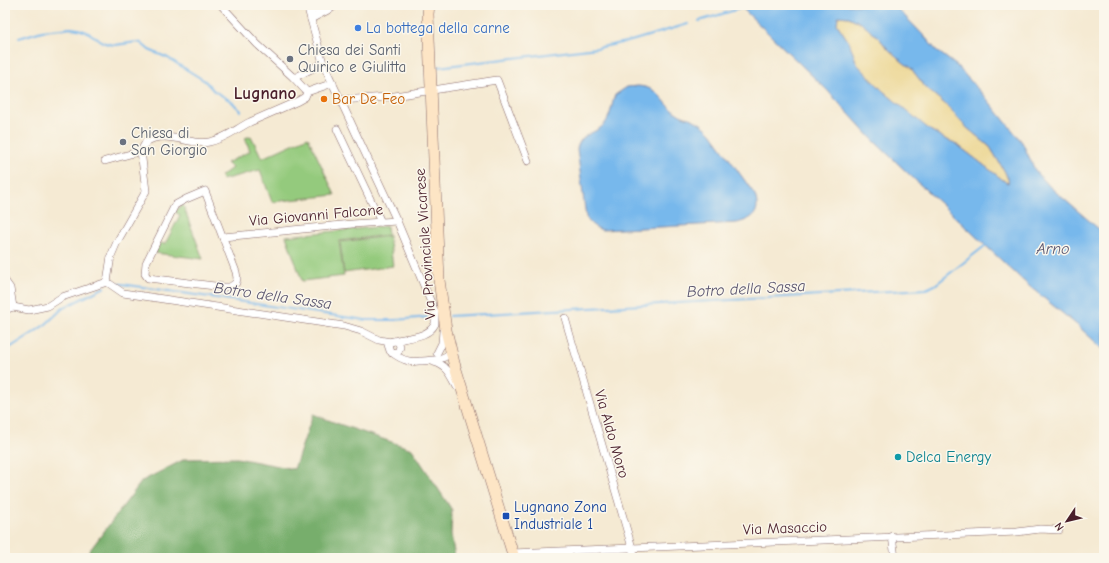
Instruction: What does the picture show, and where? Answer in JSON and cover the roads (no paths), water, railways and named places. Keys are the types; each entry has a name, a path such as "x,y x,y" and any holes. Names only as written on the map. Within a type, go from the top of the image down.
{"main road":[{"name":"Via Provinciale Vicarese","path":"428,8 439,280 442,307 451,352 513,555"}],"street":[{"path":"221,5 257,44 307,92"},
{"path":"308,5 323,63 397,221 432,305 436,320 434,326 428,333 406,339 391,346"},
{"path":"313,5 322,7"},
{"path":"310,16 338,5"},
{"path":"310,16 315,9 338,5"},
{"path":"294,78 323,63"},
{"path":"340,100 388,97 497,80 528,161"},
{"path":"107,282 111,256 117,242 146,191 142,151 148,140 162,137 202,143 218,140 249,123 298,101 305,97 307,92 333,83"},
{"path":"337,129 381,222"},
{"path":"105,161 142,151"},
{"path":"205,191 223,237 236,274 237,281 232,286 223,288 150,279 146,276 144,271 146,263 174,205 191,196 205,191"},
{"name":"Via Giovanni Falcone","path":"223,237 397,221"},
{"path":"5,281 10,288 13,307"},
{"path":"5,310 13,307 29,310 48,306 62,297 107,282"},
{"path":"107,282 122,292 344,326 361,331 391,346 404,359 409,361 431,361 442,359 451,352"},
{"path":"437,353 443,340 442,307"},
{"name":"Via Aldo Moro","path":"565,318 635,558"},
{"path":"391,346 396,353 406,339"},
{"path":"391,346 399,343 404,359"},
{"path":"418,361 437,353 451,352"},
{"path":"431,361 439,363 448,370 467,406"},
{"name":"Via Masaccio","path":"513,555 892,536 1017,532 1040,529 1059,530"},
{"path":"892,536 895,558"}],"water":[{"name":"Arno","path":"739,5 894,5 936,50 957,66 987,99 1022,142 1035,170 1050,187 1100,230 1104,231 1104,350 1077,325 1029,286 912,177 874,141 827,90","holes":["838,16 849,17 861,23 879,38 887,48 910,67 926,88 945,104 966,127 990,147 1005,172 1009,182 1007,183 955,143 930,130 883,91 857,64 849,42 837,24"]},
{"path":"627,87 646,87 652,90 677,113 699,123 711,133 755,195 757,206 756,211 751,217 737,223 602,230 589,222 586,217 577,149 579,143 582,139 606,122 615,95"}],"waterway":[{"path":"699,21 742,8"},
{"path":"438,67 597,48 631,41 688,24"},
{"path":"19,38 42,31 71,28 87,32 109,44 141,43 149,50 168,58 205,81 214,91 231,101 241,111"},
{"name":"Botro della Sassa","path":"449,316 926,289 935,285 986,245"},
{"name":"Botro della Sassa","path":"115,283 365,320 395,320 429,317"},
{"name":"Botro della Sassa","path":"5,348 11,347 33,333 46,324 63,308 105,287"}],"place":[{"name":"La bottega della carne","path":"358,28"},
{"name":"Chiesa dei Santi Quirico e Giulitta","path":"290,59"},
{"name":"Bar De Feo","path":"324,99"},
{"name":"Chiesa di San Giorgio","path":"123,142"},
{"name":"Delca Energy","path":"898,457"},
{"name":"Lugnano Zona Industriale 1","path":"506,516"}],"district":[{"name":"Lugnano","path":"265,93"}]}
